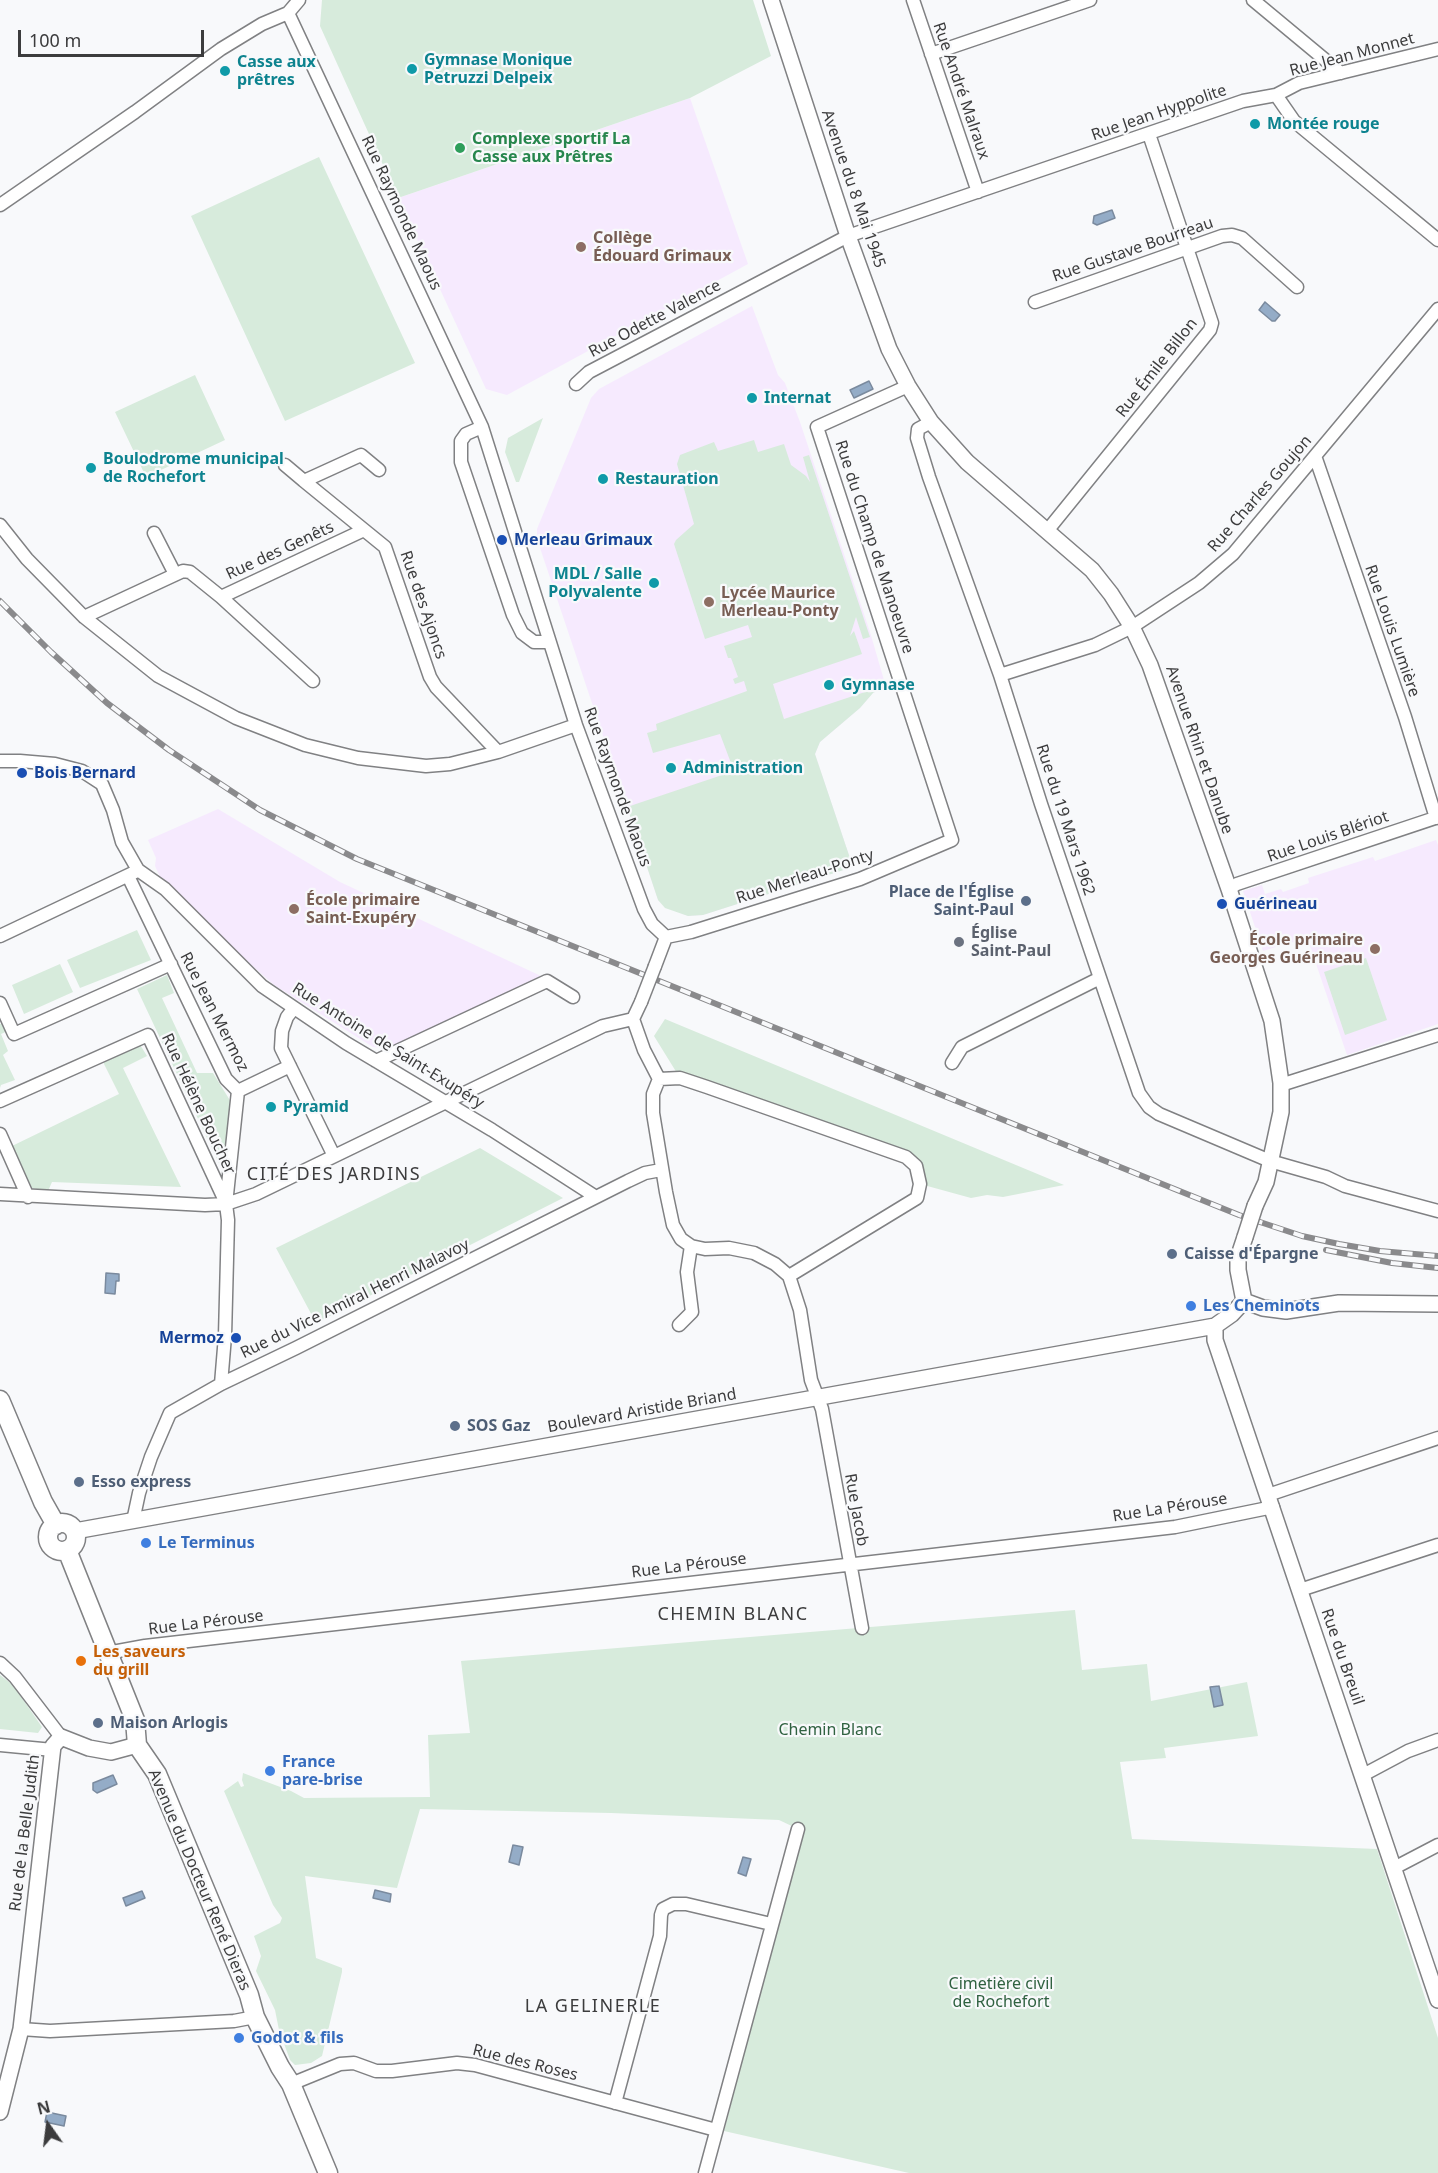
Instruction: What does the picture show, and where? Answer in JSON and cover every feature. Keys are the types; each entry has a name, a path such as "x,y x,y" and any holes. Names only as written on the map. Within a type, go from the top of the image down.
{"main road":[{"path":"0,1400 44,1502 56,1524"},
{"path":"65,1523 75,1531 76,1540 67,1550 57,1550 50,1544 48,1536 56,1524 65,1523"},
{"name":"Avenue du Docteur René Dieras","path":"67,1550 135,1720 137,1745 157,1774 249,1995 255,2017 291,2084 328,2173"}],"street":[{"path":"0,205 135,112 221,49 262,24 288,13 299,0"},
{"name":"Avenue du 8 Mai 1945","path":"771,0 848,236 890,349 908,386"},
{"name":"Rue André Malraux","path":"913,0 978,192"},
{"path":"931,54 1090,0"},
{"path":"1253,0 1341,73"},
{"name":"Rue Raymonde Maous","path":"288,13 482,427 576,725 644,909 652,924 666,938"},
{"name":"Rue Jean Monnet","path":"1276,95 1299,83 1438,49"},
{"path":"1276,95 1294,121 1438,240"},
{"name":"Rue Jean Hyppolite","path":"848,236 1243,101 1276,95"},
{"name":"Rue Émile Billon","path":"1047,531 1210,330 1212,318 1149,134"},
{"name":"Rue Gustave Bourreau","path":"1035,302 1222,236 1232,235 1242,238 1297,287"},
{"name":"Rue Odette Valence","path":"576,384 589,372 848,236"},
{"name":"Rue Charles Goujon","path":"1000,675 1095,645 1132,627 1199,583 1233,554 1438,309"},
{"name":"Avenue Rhin et Danube","path":"908,386 931,422 968,462 1092,570 1132,627 1150,665 1229,889 1272,1021 1281,1083 1281,1112 1266,1182 1255,1206 1238,1258 1244,1301"},
{"name":"Rue du Champ de Manoeuvre","path":"908,386 817,427 952,840"},
{"name":"Rue du 19 Mars 1962","path":"931,422 918,429 917,438 1000,675 1140,1093 1149,1107 1159,1114 1270,1161 1326,1177 1345,1186 1438,1211"},
{"path":"482,427 466,434 461,441 461,462 513,615 522,633 534,642 549,642"},
{"path":"304,481 361,455 379,470"},
{"name":"Rue Louis Lumière","path":"1315,456 1437,817"},
{"name":"Rue des Ajoncs","path":"285,465 382,544 388,552 425,664 436,687 498,752"},
{"path":"0,525 27,558 84,617 158,676 236,718 305,745 358,758 426,766 450,764 498,752 576,725"},
{"name":"Rue des Genêts","path":"175,574 183,571 190,572 221,597 364,530"},
{"path":"84,617 175,574 154,533"},
{"path":"221,597 313,681"},
{"name":"Rue Antoine de Saint-Exupéry","path":"0,761 20,760 55,764 82,771 102,784 113,810 133,873 149,876 183,906 262,986 376,1061 448,1103 596,1197"},
{"name":"Rue Louis Blériot","path":"1229,889 1237,884 1437,817"},
{"name":"Rue Merleau-Ponty","path":"666,938 860,879 952,840"},
{"path":"0,936 133,873"},
{"name":"Rue Jean Mermoz","path":"133,873 171,964 226,1079 238,1091 226,1204 228,1220 225,1336 220,1384"},
{"path":"659,1079 680,1078 906,1157 916,1166 920,1184 917,1198 789,1276 776,1264 754,1253 729,1248 705,1249 691,1246 681,1239 673,1225 661,1170 653,1113 653,1094 659,1079 644,1050 633,1019 666,938"},
{"path":"0,1003 14,1034 171,964"},
{"path":"952,1063 962,1047 1100,978"},
{"path":"376,1061 547,981 573,997"},
{"path":"294,1008 287,1017 282,1031 281,1048 334,1156"},
{"path":"0,1194 205,1205 226,1204 256,1194 603,1026 633,1019"},
{"name":"Rue Hélène Boucher","path":"0,1101 147,1035 226,1204"},
{"path":"1281,1083 1438,1035"},
{"path":"238,1091 290,1066"},
{"path":"0,1134 28,1197"},
{"name":"Rue du Vice Amiral Henri Malavoy","path":"133,1521 139,1493 151,1457 170,1413 220,1384 596,1197 645,1173 661,1170"},
{"path":"679,1325 692,1312 687,1272 691,1246"},
{"name":"Rue Jacob","path":"789,1276 800,1310 816,1398 822,1409 862,1628"},
{"path":"1215,1326 1232,1314 1244,1301 1263,1308 1286,1311 1339,1303 1438,1304"},
{"name":"Boulevard Aristide Briand","path":"75,1531 1215,1326"},
{"name":"Rue du Breuil","path":"1215,1326 1215,1340 1437,1992"},
{"name":"Rue La Pérouse","path":"107,1653 145,1646 1175,1527 1270,1501 1438,1438"},
{"path":"1300,1590 1438,1545"},
{"path":"0,1663 15,1677 57,1744"},
{"path":"1363,1775 1408,1751 1438,1740"},
{"path":"0,1745 57,1744 111,1752 137,1745"},
{"name":"Rue de la Belle Judith","path":"0,2112 21,2029 57,1744"},
{"path":"705,2173 798,1829"},
{"path":"1394,1868 1438,1845"},
{"path":"615,2103 660,1936 663,1909 673,1904 686,1904 771,1924"},
{"path":"21,2029 50,2031 234,2021 255,2017"},
{"name":"Rue des Roses","path":"291,2084 340,2064 354,2063 376,2071 392,2071 457,2063 475,2065 716,2130"}],"shaded area":[{"name":"Collège Édouard Grimaux","path":"690,98 748,264 507,395 486,389 398,198"},
{"name":"Lycée Maurice Merleau-Ponty","path":"752,306 778,375 785,383 800,422 886,687 873,693 860,708 820,742 815,754 853,867 703,915 688,916 665,907 658,900 537,539 537,529 591,398 599,389"},
{"name":"École primaire Saint-Exupéry","path":"218,809 340,882 541,976 389,1049 373,1047 274,985 218,935 161,879 155,866 156,858 148,840"},
{"name":"École primaire Georges Guérineau","path":"1436,840 1438,845 1438,1024 1347,1055 1310,946 1292,942 1263,951 1243,891 1262,885 1265,894 1281,889 1283,892 1309,883 1308,878 1373,857 1375,861"}],"green space":[{"name":"Complexe sportif La Casse aux Prêtres","path":"322,0 753,0 771,56 690,98 398,198 320,26"},
{"path":"319,157 415,363 285,421 191,216"},
{"path":"195,375 225,440 146,477 115,412"},
{"path":"543,418 519,482 516,482 505,452 508,438"},
{"path":"754,440 758,452 784,444 791,465 806,476 810,482 803,457 809,455 870,637 863,639 856,617 850,636 854,631 862,654 773,684 784,719 886,685 886,687 873,693 860,708 820,742 815,754 853,867 703,915 688,916 665,908 658,900 627,807 734,771 720,734 653,753 647,733 657,730 656,724 747,691 744,681 735,684 733,679 738,677 724,646 752,637 748,625 705,639 674,544 694,524 677,464 680,455 714,442 718,451"},
{"path":"137,930 151,960 80,988 67,960"},
{"path":"1366,958 1387,1020 1345,1035 1324,972"},
{"path":"60,964 73,992 24,1014 12,985"},
{"path":"167,975 174,993 162,998 197,1073 213,1073 231,1102 223,1172 137,989"},
{"path":"665,1019 1064,1185 1003,1197 987,1195 971,1198 920,1184 916,1166 680,1078 654,1036"},
{"path":"4,1023 8,1031 1,1034 8,1051 3,1055 15,1080 1,1085 0,1088 0,1024"},
{"path":"139,1043 147,1056 123,1068 181,1187 52,1182 48,1191 31,1188 12,1146 119,1094 102,1060"},
{"path":"480,1148 563,1198 316,1323 276,1248"},
{"name":"Cimetière civil de Rochefort","path":"1075,1610 1082,1670 1147,1664 1151,1701 1247,1682 1258,1736 1164,1748 1166,1758 1120,1762 1132,1839 1377,1849 1438,2038 1438,2173 909,2173 724,2131 803,1830 779,1820 611,1813 420,1809 397,1888 305,1876 316,1958 342,1968 342,1972 322,2056 311,2063 295,2065 290,2060 279,2030 275,2010 256,1971 261,1956 254,1936 280,1923 282,1918 273,1905 224,1791 238,1781 241,1787 244,1786 243,1773 304,1798 430,1797 428,1735 470,1733 461,1661"},
{"path":"0,1675 13,1685 42,1727 38,1733 0,1729"}],"water":[{"path":"1112,210 1115,218 1097,225 1093,223 1094,216"},
{"path":"1265,302 1280,315 1275,321 1259,310"},
{"path":"869,381 873,389 854,398 850,390"},
{"path":"106,1273 119,1274 115,1294 105,1293"},
{"path":"1219,1686 1223,1705 1214,1707 1210,1687"},
{"path":"113,1775 117,1784 97,1793 93,1790 93,1783"},
{"path":"513,1845 523,1847 519,1865 509,1862"},
{"path":"743,1857 751,1859 746,1876 738,1873"},
{"path":"375,1890 391,1894 390,1902 373,1898"},
{"path":"142,1891 145,1898 126,1906 123,1898"},
{"path":"47,2112 66,2116 64,2126 45,2122"}],"railway":[{"path":"0,601 107,703 169,750 260,810 357,859 1239,1215 1302,1236 1339,1244 1380,1251 1438,1256"},
{"path":"1326,1250 1392,1263 1438,1268"}],"place":[{"name":"Gymnase Monique Petruzzi Delpeix","path":"412,69"},
{"name":"Casse aux prêtres","path":"225,71"},
{"name":"Montée rouge","path":"1255,124"},
{"name":"Complexe sportif La Casse aux Prêtres","path":"460,148"},
{"name":"Collège Édouard Grimaux","path":"581,247"},
{"name":"Internat","path":"752,398"},
{"name":"Boulodrome municipal de Rochefort","path":"91,468"},
{"name":"Restauration","path":"603,479"},
{"name":"Merleau Grimaux","path":"502,540"},
{"name":"MDL / Salle Polyvalente","path":"654,583"},
{"name":"Lycée Maurice Merleau-Ponty","path":"709,602"},
{"name":"Gymnase","path":"829,685"},
{"name":"Administration","path":"671,768"},
{"name":"Bois Bernard","path":"22,773"},
{"name":"Place de l'Église Saint-Paul","path":"1026,901"},
{"name":"Guérineau","path":"1222,904"},
{"name":"École primaire Saint-Exupéry","path":"294,909"},
{"name":"Église Saint-Paul","path":"959,942"},
{"name":"École primaire Georges Guérineau","path":"1375,949"},
{"name":"Pyramid","path":"271,1107"},
{"name":"Caisse d'Épargne","path":"1172,1254"},
{"name":"Les Cheminots","path":"1191,1306"},
{"name":"Mermoz","path":"236,1338"},
{"name":"SOS Gaz","path":"455,1426"},
{"name":"Esso express","path":"79,1482"},
{"name":"Le Terminus","path":"146,1543"},
{"name":"Les saveurs du grill","path":"81,1661"},
{"name":"Maison Arlogis","path":"98,1723"},
{"name":"France pare-brise","path":"270,1771"},
{"name":"Godot & fils","path":"239,2038"}],"district":[{"name":"CITÉ DES JARDINS","path":"334,1175"},
{"name":"CHEMIN BLANC","path":"733,1615"},
{"name":"LA GELINERLE","path":"593,2007"}],"park label":[{"name":"Chemin Blanc","path":"830,1730"}]}
